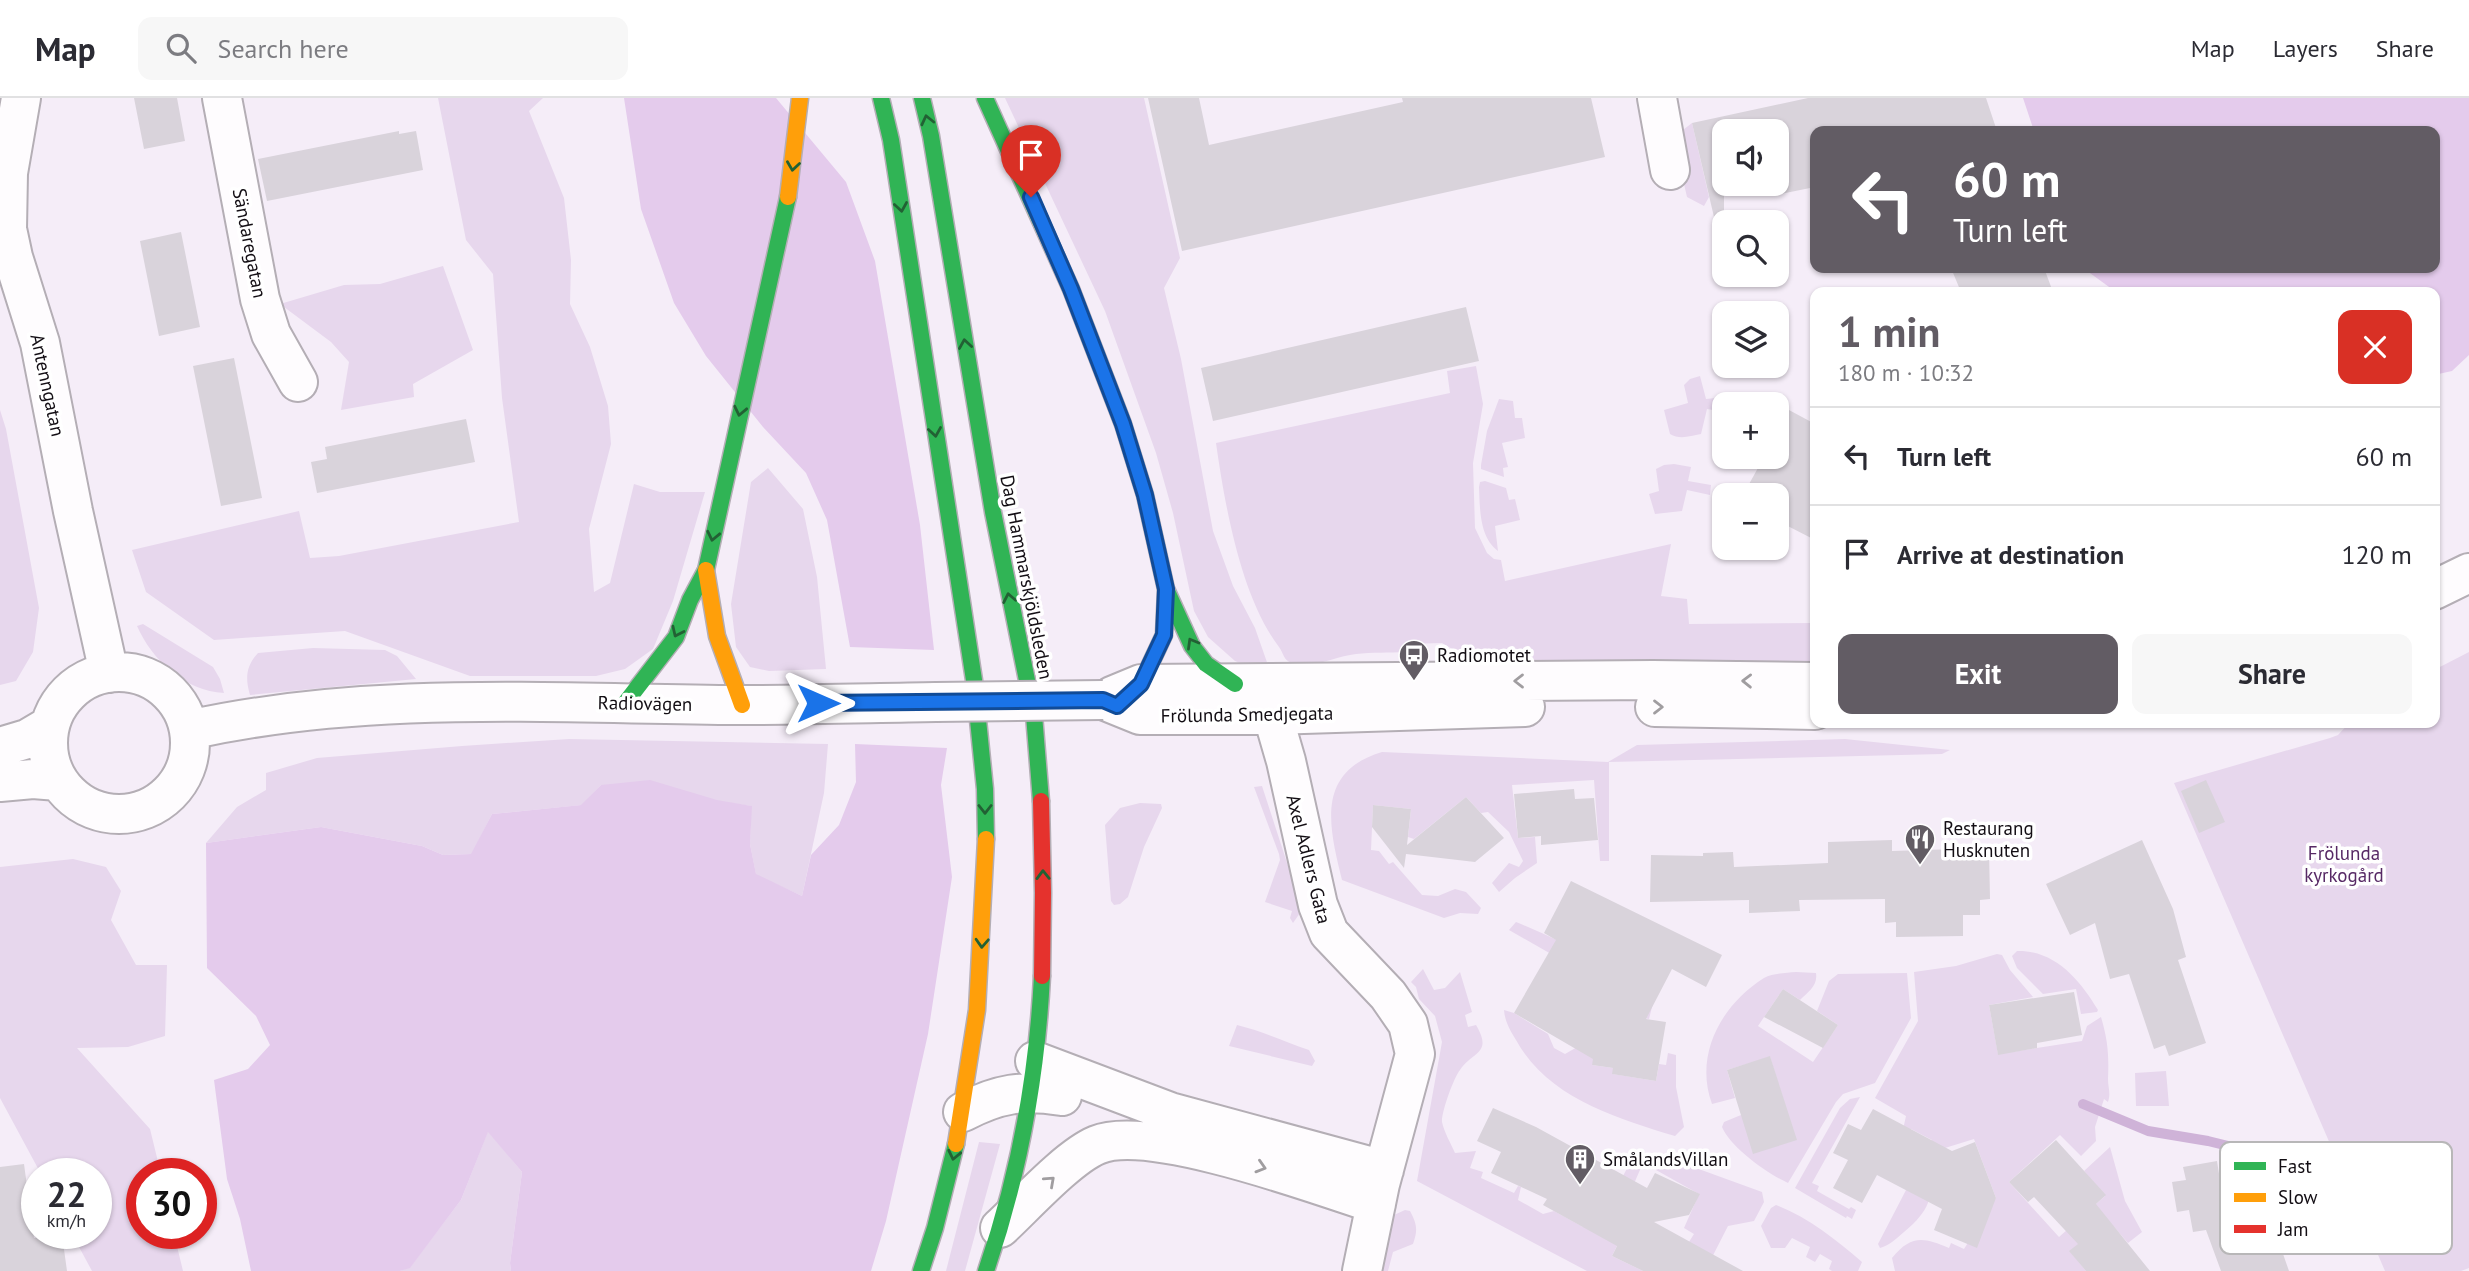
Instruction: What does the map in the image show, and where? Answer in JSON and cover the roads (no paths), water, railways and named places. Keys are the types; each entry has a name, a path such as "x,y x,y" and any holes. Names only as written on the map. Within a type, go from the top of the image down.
{"main road":[{"path":"626,702 676,637 690,600 706,570 787,206 800,98"},
{"path":"881,98 891,140 964,619 982,755 985,875 982,957 972,1064 948,1186 921,1271"},
{"name":"Dag Hammarskjöldsleden","path":"922,98 931,136 983,460 1035,723 1041,804 1043,917 1038,1035 1024,1134 986,1271"},
{"path":"985,98 1071,289 1114,401 1145,495 1166,589 1192,646 1206,664 1257,694"},
{"path":"706,570 717,636 742,705"},
{"path":"1120,696 1164,635 1166,589"}],"street":[{"name":"Antenngatan","path":"21,98 8,173 4,230 30,306 48,377 73,511 109,673"},
{"name":"Sändaregatan","path":"222,98 260,299 271,334 298,382"},
{"path":"1657,98 1670,170"},
{"path":"2440,587 2469,573"},
{"path":"109,673 136,674 160,685 179,705 189,730 189,758 178,784 165,798 140,811 122,815 94,810 70,795 58,781 47,750 49,726 66,695 86,680 109,673"},
{"name":"Frölunda Smedjegata","path":"1120,696 1257,694 1653,680 1810,682"},
{"name":"Frölunda Smedjegata","path":"1257,694 1567,706 1810,710"},
{"name":"Axel Adlers Gata","path":"1257,694 1286,761 1318,905 1329,933 1388,995 1408,1024 1415,1054 1380,1187 1362,1271"},
{"name":"Radiovägen","path":"189,730 289,713 387,705 626,702 742,705 1120,696"},
{"path":"0,747 27,738 49,726"},
{"path":"0,782 33,779 58,781"},
{"path":"963,1112 986,1100 1005,1095 1033,1076 1170,1112 1380,1187"},
{"path":"1000,1228 1069,1164 1095,1146 1110,1140 1157,1142 1380,1187"}],"waterway":[{"path":"2083,1104 2148,1131 2220,1144"}],"place":[{"name":"Radiomotet","path":"1414,682"},
{"name":"Restaurang Husknuten","path":"1920,866"},
{"name":"SmålandsVillan","path":"1580,1186"}],"park label":[{"name":"Frölunda kyrkogård","path":"2344,864"}]}
